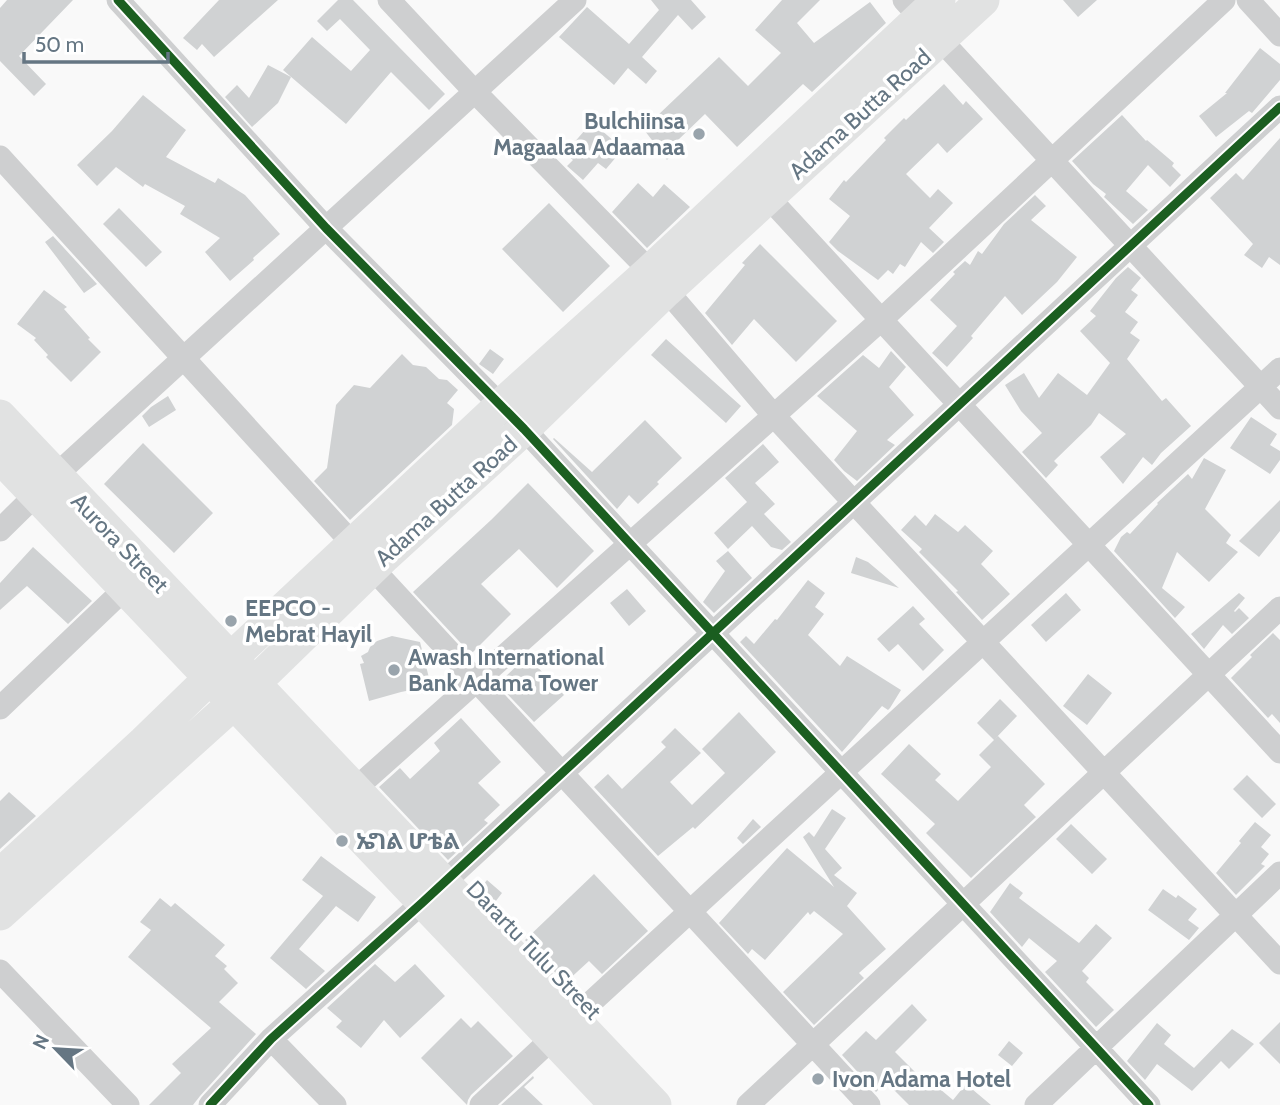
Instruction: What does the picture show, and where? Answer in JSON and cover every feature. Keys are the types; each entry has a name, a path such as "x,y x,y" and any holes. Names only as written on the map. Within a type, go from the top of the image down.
{"street":[{"path":"118,0 326,228 524,429 1149,1105"},
{"path":"389,0 658,281 774,416 1280,963"},
{"path":"0,530 575,0"},
{"name":"Adama Butta Road","path":"362,556 524,429 658,281 926,15 983,0"},
{"path":"344,798 881,320 1224,0"},
{"path":"1248,0 1280,35"},
{"path":"926,15 1051,160 1280,408"},
{"name":"Adama Butta Road","path":"0,914 234,678 362,556 500,406 768,197 926,15"},
{"path":"210,1105 271,1039 434,893 1280,107"},
{"path":"0,157 476,681 869,1105"},
{"path":"768,197 1280,752"},
{"path":"481,1105 1280,369"},
{"name":"Aurora Street","path":"0,416 46,485 234,678"},
{"name":"Aurora Street","path":"0,457 46,485"},
{"path":"0,708 135,579"},
{"path":"748,1105 1280,608"},
{"name":"Adama Butta Road","path":"0,875 144,742 234,678"},
{"name":"Darartu Tulu Street","path":"234,678 563,1028 655,1105"},
{"path":"1036,1105 1280,873"},
{"path":"0,971 128,1105"},
{"name":"Darartu Tulu Street","path":"563,1028 616,1105"},
{"path":"271,1039 335,1105"}],"building":[{"path":"7,0 73,0 19,56 46,84 34,96 0,61 0,8"},
{"path":"219,0 278,0 214,57 202,44 197,50 183,38"},
{"path":"338,0 353,0 445,94 429,110 391,72 346,124 283,70 312,37 351,71 370,50 340,19 327,31 317,21"},
{"path":"651,0 691,0 706,17 692,30 678,15 642,57 657,71 646,84 628,68 614,85 559,37 587,7 629,44 659,10"},
{"path":"782,0 820,0 797,23 814,43 870,2 886,23 812,92 803,84 737,147 705,114 677,141 680,143 667,160 645,131 660,119 657,116 719,57 748,86 781,53 755,30"},
{"path":"1063,0 1097,0 1078,17"},
{"path":"1260,48 1280,64 1280,80 1252,113 1249,111 1216,137 1199,116 1227,93"},
{"path":"268,65 291,77 278,103 252,127 225,97 237,85 249,98"},
{"path":"944,84 963,105 966,101 983,119 947,153 938,143 906,174 930,198 938,189 953,203 929,228 944,242 933,253 921,242 905,267 900,264 893,274 888,270 878,280 829,242 850,216 829,199 904,118 906,120"},
{"path":"143,95 186,130 166,157 215,183 218,178 245,195 280,234 230,281 205,252 220,238 180,214 185,206 145,184 143,187 116,167 97,186 77,165 112,131"},
{"path":"1122,115 1146,141 1174,163 1172,166 1181,175 1170,187 1148,165 1126,191 1148,210 1133,224 1072,161"},
{"path":"592,122 623,149 606,169 598,163 583,180 567,166 573,160 565,153"},
{"path":"1280,138 1280,265 1269,257 1262,268 1244,255 1253,244 1210,198 1236,173 1243,180"},
{"path":"638,183 653,197 664,184 690,207 647,248 612,212"},
{"path":"1035,195 1046,206 1031,220 1077,257 1057,282 1022,315 1005,296 947,367 932,353 957,326 930,300 965,261 970,265 978,251 982,254 1004,224"},
{"path":"549,203 610,266 563,312 502,249"},
{"path":"119,208 162,252 146,267 103,224"},
{"path":"53,236 97,284 84,293 45,242"},
{"path":"760,244 837,321 796,362 754,319 732,345 705,313 745,265 742,263"},
{"path":"1128,267 1141,278 1131,290 1138,295 1125,312 1138,322 1130,333 1140,340 1127,359 1162,401 1166,398 1191,426 1161,453 1152,465 1143,457 1123,484 1100,457 1126,434 1099,413 1091,425 1054,461 1058,465 1046,478 1022,452 1042,433 1021,411 1005,385 1024,373 1039,398 1058,373 1087,395 1110,363 1080,331 1096,316 1090,311"},
{"path":"44,290 67,307 64,309 101,352 71,382 46,357 48,355 34,340 36,338 17,324"},
{"path":"666,339 741,406 726,423 651,355"},
{"path":"490,349 504,359 493,374 479,364"},
{"path":"891,351 906,367 889,387 914,415 887,440 895,445 857,481 834,460 857,431 817,396 863,355 879,368"},
{"path":"402,354 413,365 426,367 439,379 447,380 458,390 447,403 454,409 452,425 350,520 314,481 327,468 336,405 354,385 370,388"},
{"path":"168,396 176,410 149,427 142,416"},
{"path":"1251,417 1277,434 1270,445 1280,451 1280,460 1270,474 1230,448"},
{"path":"645,420 682,458 638,504 629,495 617,509 553,439 592,472"},
{"path":"143,443 213,513 174,553 104,484"},
{"path":"763,444 779,462 755,483 775,504 764,514 791,542 782,550 771,547 752,526 728,549 714,533 747,502 725,478"},
{"path":"1204,458 1226,470 1205,509 1231,535 1226,543 1238,552 1209,582 1177,552 1162,588 1185,607 1175,618 1114,551 1121,537 1127,532 1130,534 1157,503 1188,474 1192,479"},
{"path":"528,483 594,551 557,588 519,549 481,584 511,614 471,654 413,592"},
{"path":"1280,500 1280,531 1259,557 1239,541"},
{"path":"935,514 958,532 965,525 993,551 981,564 1010,594 982,620 956,592 958,591 919,552 922,549 901,530 915,515 926,526"},
{"path":"33,547 92,601 68,624 27,586 0,610 0,583"},
{"path":"728,551 752,578 714,613 703,602 725,571 716,561"},
{"path":"856,557 868,562 899,588 851,573"},
{"path":"808,580 825,593 815,607 824,614 808,635 840,666 847,656 901,690 890,708 888,710 882,706 842,752 740,642 746,636 754,644 775,619 777,620"},
{"path":"627,589 646,611 629,626 610,603"},
{"path":"1066,593 1081,610 1046,642 1031,625"},
{"path":"1239,593 1245,598 1234,611 1239,608 1249,618 1232,634 1223,625 1204,649 1191,634"},
{"path":"913,606 925,619 919,624 944,650 923,671 898,644 889,652 877,639"},
{"path":"1273,633 1280,640 1280,723 1272,714 1268,718 1231,678"},
{"name":"Awash International Bank Adama Tower","path":"392,636 420,642 431,686 369,701 360,664 364,663 361,656 377,641"},
{"path":"527,656 564,695 534,722 496,682 500,682"},
{"path":"1088,674 1112,693 1087,725 1063,706"},
{"path":"1000,699 1017,716 994,740 977,723"},
{"path":"739,712 776,752 695,829 693,827 658,856 594,787 608,774 622,789 666,747 661,742 675,728 701,753 670,782 692,805 725,773 702,749"},
{"path":"461,718 501,762 478,783 500,805 484,820 488,823 448,860 379,787 400,768 410,779 440,751 434,743"},
{"path":"998,736 1045,784 1024,805 1036,817 971,878 926,833 935,824 881,774 909,744 941,774 935,780 958,801 991,767 979,755"},
{"path":"1247,775 1276,804 1262,818 1233,789"},
{"path":"9,792 36,816 0,849 0,801"},
{"path":"832,809 846,818 825,849 842,868 834,875 857,893 847,906 886,949 859,973 864,978 814,1025 783,992 843,934 814,911 810,915 808,912 765,960 752,949 748,954 719,923 787,848 834,887 803,837 809,832 814,837"},
{"path":"753,819 761,827 743,844 737,838"},
{"path":"1255,822 1271,835 1261,847 1269,854 1261,864 1265,866 1236,895 1216,873"},
{"path":"1071,824 1107,859 1092,874 1056,839"},
{"path":"321,856 376,897 358,922 336,906 299,949 325,971 306,989 270,958 323,896 302,880"},
{"path":"594,874 648,931 602,974 589,961 565,983 525,940"},
{"path":"487,880 502,893 492,906 478,891"},
{"path":"1010,883 1023,893 1019,898 1079,943 1096,924 1112,938 1082,971 1089,978 1086,982 1114,1010 1096,1027 1045,972 1057,961 1029,938 1022,947 990,912"},
{"path":"1163,889 1176,898 1178,895 1197,909 1188,920 1199,928 1189,940 1148,910"},
{"path":"160,898 171,907 175,903 225,945 215,956 227,966 224,969 238,983 219,1002 256,1034 193,1105 149,1105 181,1073 172,1064 211,1028 128,957 151,930 140,922"},
{"path":"375,964 395,982 415,964 445,996 400,1038 384,1020 361,1048 336,1027 342,1021 327,1008"},
{"path":"912,1004 927,1020 895,1052 931,1088 934,1084 953,1100 966,1084 991,1105 909,1105 886,1082 876,1092 842,1055 866,1031 876,1040"},
{"path":"461,1018 471,1028 478,1021 513,1056 471,1095 467,1105 421,1058"},
{"path":"1280,1022 1280,1064 1259,1043"},
{"path":"1157,1023 1171,1035 1164,1044 1194,1068 1232,1029 1254,1044 1229,1069 1221,1061 1192,1091 1157,1064 1145,1080 1127,1061"},
{"path":"1009,1041 1023,1053 1012,1066 998,1055"},
{"path":"533,1076 524,1087 543,1105 501,1105"}],"cycle path":[{"path":"118,0 326,228 524,429 1149,1105"},
{"path":"210,1105 271,1039 423,902 1280,107"}],"place":[{"name":"Bulchiinsa Magaalaa Adaamaa","path":"699,134"},
{"name":"EEPCO - Mebrat Hayil","path":"231,621"},
{"name":"Awash International Bank Adama Tower","path":"394,670"},
{"name":"ኤግል ሆቴል","path":"342,841"},
{"name":"Ivon Adama Hotel","path":"818,1079"}]}
